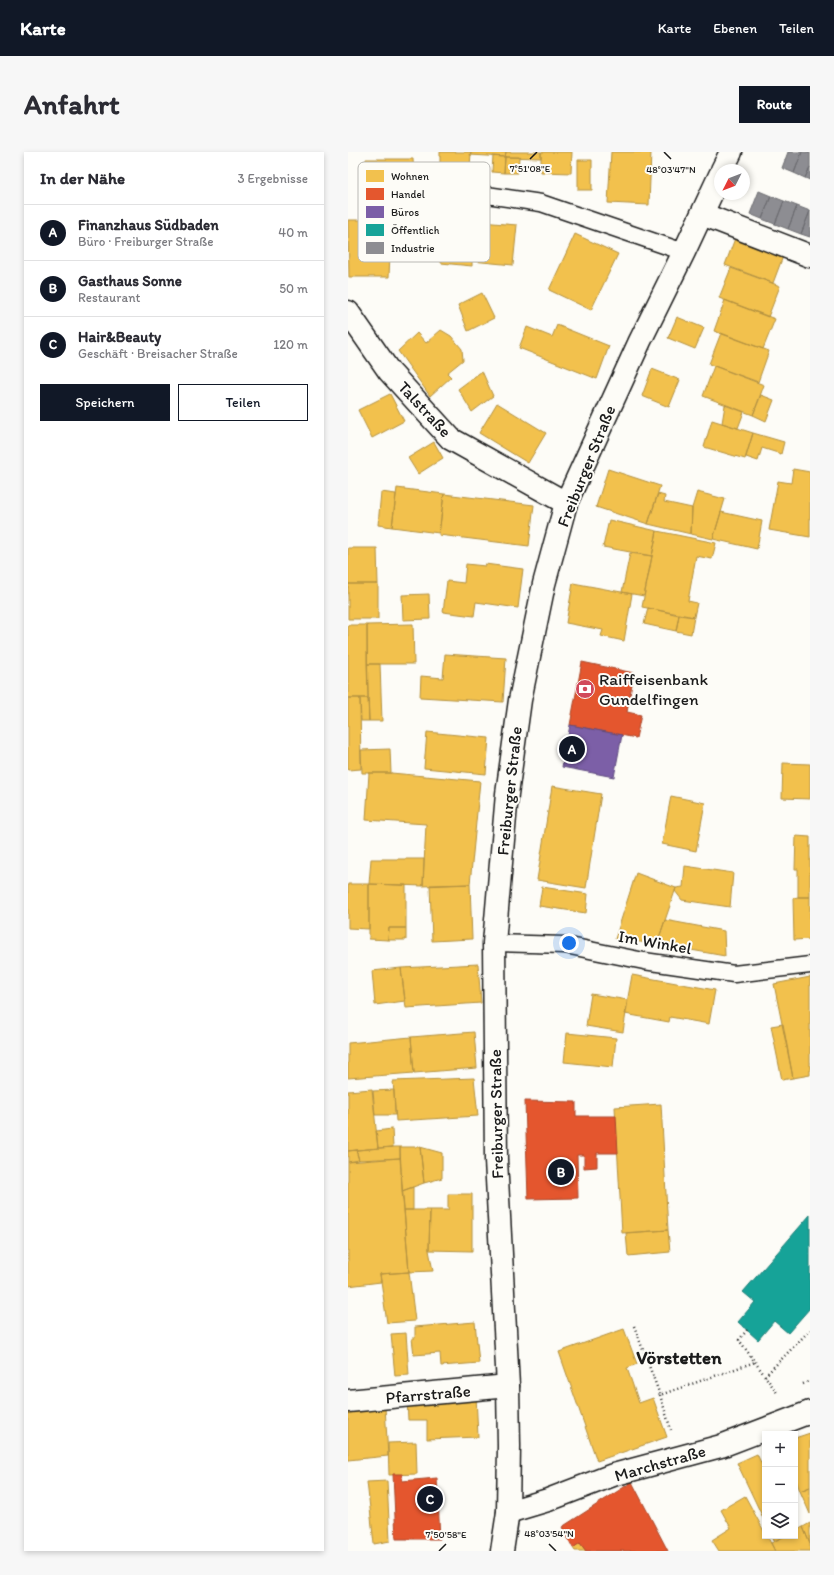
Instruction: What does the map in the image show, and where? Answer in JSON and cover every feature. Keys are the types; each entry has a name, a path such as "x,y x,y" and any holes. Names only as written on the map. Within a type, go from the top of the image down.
{"street":[{"path":"725,164 731,152"},
{"name":"Freiburger Straße","path":"502,1551 508,1512 509,1446 508,1386 496,1160 494,943 507,794 520,700 544,584 566,504 640,341 714,188"},
{"path":"702,214 810,256"},
{"name":"Talstraße","path":"348,312 389,371 451,439 566,504"},
{"name":"Pfarrstraße","path":"348,1401 508,1386"},
{"name":"Marchstraße","path":"508,1512 548,1500 613,1475 721,1446 810,1412"}],"lane":[{"path":"490,196 541,203 684,252"},
{"name":"Im Winkel","path":"494,943 565,945 644,961 734,974 810,965"}],"path":[{"path":"634,1326 660,1395 679,1458"},
{"path":"747,1330 739,1340 777,1394 784,1391"},
{"path":"765,1376 810,1330"},
{"path":"660,1395 755,1362"},
{"path":"797,1386 810,1381"}],"building: Wohnen":[{"path":"440,152 471,152 470,162 440,162"},
{"path":"471,152 506,152 505,157 470,155"},
{"path":"506,152 541,152 541,158 505,157"},
{"path":"541,152 572,152 571,173 541,172"},
{"path":"611,152 651,152 649,205 608,203"},
{"path":"493,156 505,157 504,173 492,172"},
{"path":"505,157 519,157 518,173 504,173"},
{"path":"366,159 413,159 413,162 366,162"},
{"path":"578,160 592,160 592,190 578,190"},
{"path":"348,220 358,220 358,262 390,262 389,277 349,277"},
{"path":"490,223 517,225 513,265 482,262 490,262"},
{"path":"737,233 785,251 773,283 725,265"},
{"path":"575,234 618,254 591,310 549,290"},
{"path":"472,262 472,266 441,263"},
{"path":"731,268 780,286 768,317 719,298"},
{"path":"482,293 494,318 468,331 458,305"},
{"path":"725,300 775,319 763,349 714,331"},
{"path":"677,317 704,328 695,349 668,338"},
{"path":"557,325 609,346 597,379 519,348 527,327 552,337"},
{"path":"441,330 451,336 462,349 463,360 447,373 451,377 430,396 398,351 417,333 426,343"},
{"path":"721,333 769,351 758,382 709,364"},
{"path":"714,366 764,385 753,415 703,396"},
{"path":"652,369 680,380 669,407 642,396"},
{"path":"482,371 493,396 472,412 458,389"},
{"path":"390,394 404,421 372,438 358,410"},
{"path":"761,395 774,400 766,421 753,415"},
{"path":"497,403 546,433 528,463 479,433"},
{"path":"725,405 744,412 738,428 722,423"},
{"path":"712,420 753,433 745,459 704,447"},
{"path":"753,433 784,442 781,454 762,448 758,461 746,457"},
{"path":"434,442 443,458 418,474 408,458"},
{"path":"608,469 660,486 648,524 596,507"},
{"path":"793,469 810,472 810,537 769,530 778,481 791,483"},
{"path":"397,488 444,494 439,533 392,527"},
{"path":"381,492 396,494 392,527 378,525"},
{"path":"697,492 725,499 713,539 691,534 692,508"},
{"path":"444,494 534,505 529,546 439,535"},
{"path":"658,494 665,496 664,502 692,508 691,534 648,524"},
{"path":"721,512 762,521 757,549 713,539"},
{"path":"609,520 657,531 652,556 603,547"},
{"path":"657,531 716,543 712,559 696,556 688,601 697,603 694,617 642,607"},
{"path":"348,548 377,548 378,584 348,584"},
{"path":"630,553 652,556 644,596 622,592"},
{"path":"466,564 485,566 485,564 523,569 518,608 476,602 474,616 443,612 447,581 464,583"},
{"path":"573,583 632,594 624,641 601,636 603,630 566,623"},
{"path":"348,584 378,584 378,619 348,619"},
{"path":"429,594 430,619 403,620 402,595"},
{"path":"648,608 679,615 676,631 644,624"},
{"path":"679,615 694,617 691,634 676,631"},
{"path":"413,624 414,664 367,664 367,625"},
{"path":"348,625 367,625 368,698 348,698"},
{"path":"445,654 506,658 503,702 420,697 421,676 443,678"},
{"path":"367,664 380,664 382,721 369,721"},
{"path":"348,698 360,698 361,769 348,770"},
{"path":"360,698 368,698 369,721 361,721"},
{"path":"427,732 489,738 486,774 424,768"},
{"path":"390,749 391,773 362,773 361,750"},
{"path":"783,763 810,764 810,799 782,798"},
{"path":"369,773 391,773 480,781 470,884 423,886 426,824 366,820"},
{"path":"552,786 601,794 586,888 537,880"},
{"path":"671,796 705,803 696,851 662,844"},
{"path":"796,836 810,837 810,897 798,897 798,869 795,869"},
{"path":"371,859 424,859 423,886 369,884"},
{"path":"685,866 733,873 730,907 682,900 675,891 676,888 683,887"},
{"path":"636,873 676,888 657,944 615,939"},
{"path":"348,884 369,884 369,929 348,928"},
{"path":"369,884 406,885 406,928 389,928 388,940 369,939"},
{"path":"470,884 472,939 432,941 430,885"},
{"path":"542,887 588,894 586,913 539,906"},
{"path":"810,897 810,939 794,940 793,898"},
{"path":"665,920 724,931 725,956 657,944"},
{"path":"389,928 406,928 406,940 388,940"},
{"path":"478,964 481,1003 406,1008 401,968"},
{"path":"401,968 405,1001 375,1005 372,971"},
{"path":"632,975 715,990 709,1024 670,1017 669,1022 625,1014"},
{"path":"810,977 810,1075 793,1078 774,984"},
{"path":"591,994 628,1000 623,1032 586,1026"},
{"path":"783,1024 793,1078 782,1080 771,1026"},
{"path":"474,1032 477,1068 414,1073 411,1037"},
{"path":"567,1033 616,1038 613,1067 564,1062"},
{"path":"411,1037 414,1073 348,1078 348,1043"},
{"path":"474,1078 478,1116 396,1121 393,1081"},
{"path":"372,1089 378,1148 348,1151 348,1091"},
{"path":"394,1090 395,1115 375,1115 373,1091"},
{"path":"661,1104 668,1230 622,1233 615,1107"},
{"path":"392,1129 393,1147 378,1148 376,1131"},
{"path":"400,1147 400,1158 359,1160 356,1150"},
{"path":"400,1147 420,1147 424,1183 402,1191"},
{"path":"420,1147 442,1153 442,1178 424,1183"},
{"path":"356,1150 359,1160 348,1162 348,1151"},
{"path":"400,1158 409,1272 380,1274 381,1282 348,1286 348,1162"},
{"path":"413,1187 413,1210 404,1210 402,1191"},
{"path":"448,1194 472,1194 472,1251 429,1250 430,1210 448,1210"},
{"path":"404,1210 430,1210 429,1250 433,1271 409,1272"},
{"path":"668,1230 670,1252 628,1256 626,1233"},
{"path":"409,1272 415,1321 387,1323 380,1274"},
{"path":"475,1322 479,1363 441,1366 440,1353 414,1355 412,1338 415,1338 415,1327"},
{"path":"624,1329 637,1364 627,1368 639,1403 653,1398 667,1437 597,1461 559,1352"},
{"path":"406,1333 409,1375 395,1376 391,1334"},
{"path":"476,1395 478,1437 427,1439 427,1420 408,1420 407,1399"},
{"path":"385,1407 388,1456 348,1460 348,1410"},
{"path":"810,1433 810,1487 800,1491 798,1485 798,1437"},
{"path":"416,1442 417,1474 389,1475 388,1443"},
{"path":"757,1454 762,1465 762,1516 737,1463"},
{"path":"387,1481 390,1541 374,1544 367,1482"},
{"path":"810,1487 810,1514 800,1491"},
{"path":"745,1496 762,1527 762,1539 769,1539 775,1551 719,1551 712,1540 731,1528 721,1510"},
{"path":"810,1523 810,1544 803,1527"},
{"path":"803,1527 810,1544 810,1551 775,1551 771,1543 779,1539 798,1539 798,1530"},
{"path":"580,1543 586,1551 575,1551 573,1548"}],"building: Handel":[{"path":"582,662 634,673 627,712 641,715 636,738 570,725"},
{"path":"525,1101 576,1102 576,1116 616,1116 618,1153 597,1153 597,1167 584,1168 584,1155 577,1155 578,1198 528,1199"},
{"path":"393,1474 402,1474 402,1481 437,1478 440,1539 396,1539"},
{"path":"632,1482 668,1551 586,1551 580,1543 573,1548 562,1527"}],"building: Büros":[{"path":"570,725 622,735 614,777 562,767"}],"building: Öffentlich":[{"path":"810,1215 810,1308 788,1333 774,1321 758,1340 738,1322 755,1302 743,1292"}],"building: Industrie":[{"path":"788,152 802,152 794,173 782,168"},
{"path":"802,152 810,153 810,167 805,178 794,173"},
{"path":"810,167 810,180 805,178"},
{"path":"759,191 771,196 762,219 750,214"},
{"path":"771,196 784,201 775,224 762,219"},
{"path":"784,201 797,206 788,229 775,224"},
{"path":"797,206 810,211 801,234 788,229"},
{"path":"810,211 810,237 801,234"}],"place":[{"name":"Raiffeisenbank Gundelfingen","path":"585,689"},
{"name":"Finanzhaus Südbaden","path":"572,749"},
{"name":"Gasthaus Sonne","path":"561,1172"},
{"name":"Hair&Beauty","path":"430,1499"}],"district":[{"name":"Vörstetten","path":"679,1357"}]}
